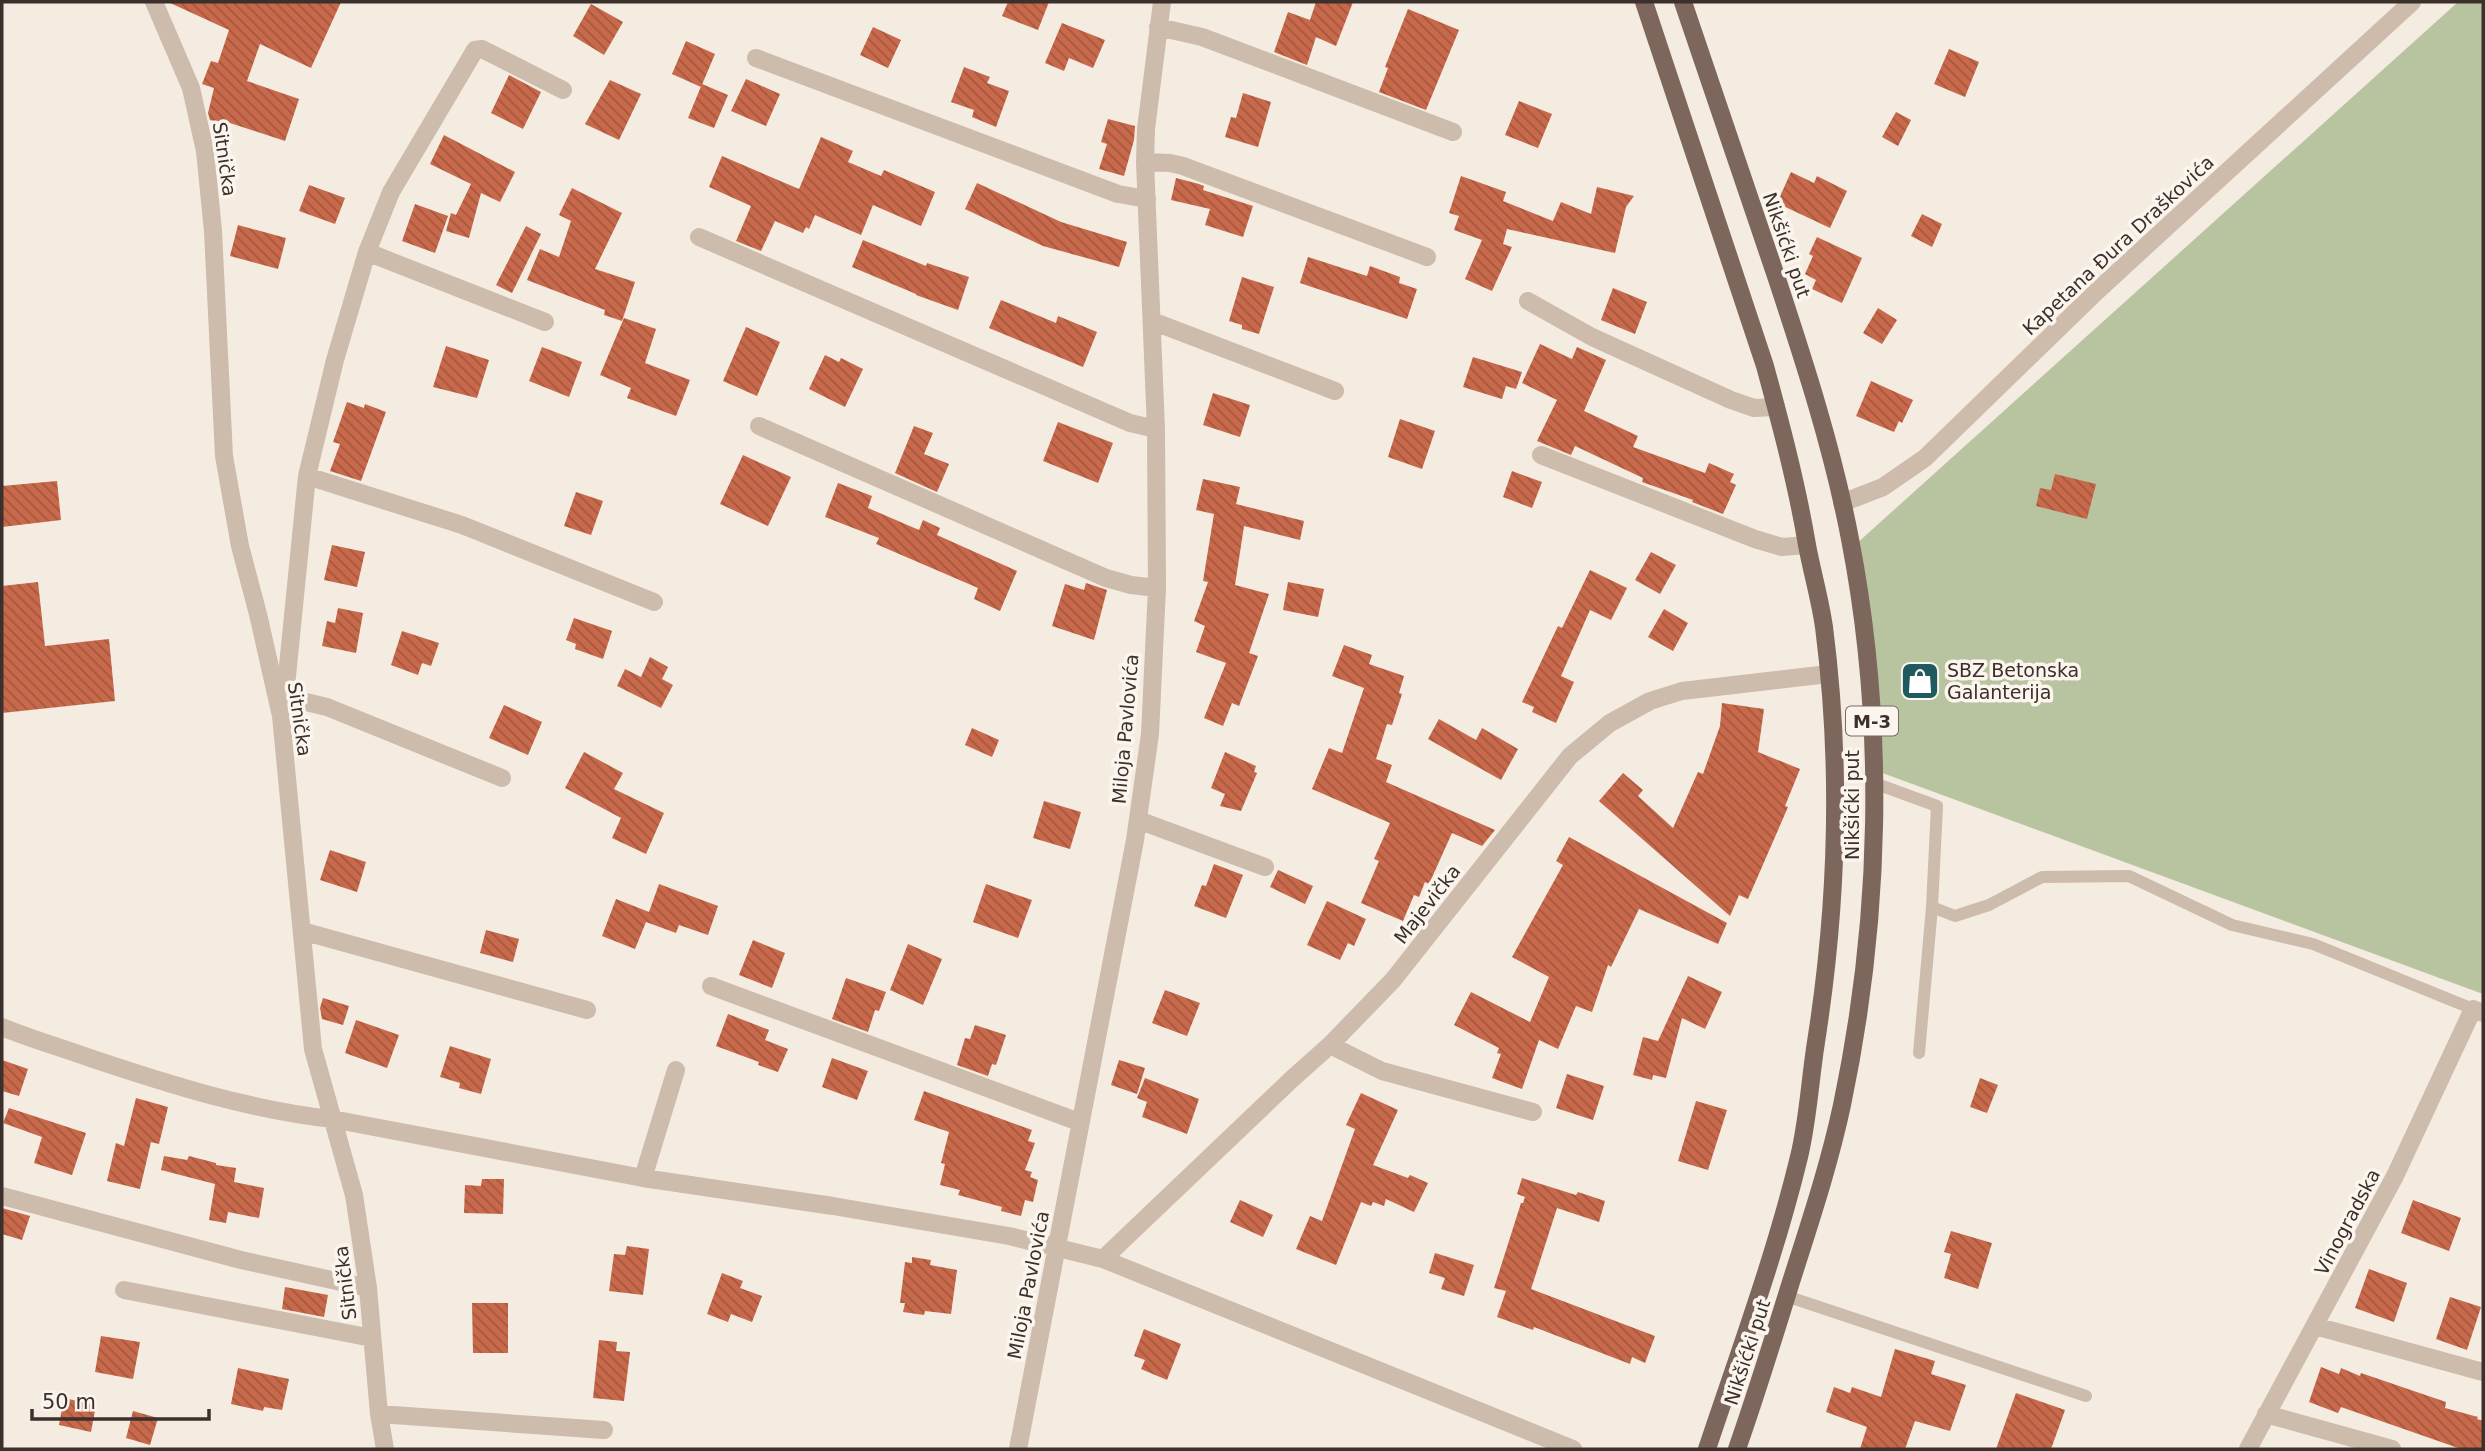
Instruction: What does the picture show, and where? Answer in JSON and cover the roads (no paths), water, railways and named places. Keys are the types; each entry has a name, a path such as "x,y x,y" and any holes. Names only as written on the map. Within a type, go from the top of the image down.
{"main road":[{"path":"1644,2 1765,366 1796,484 1824,628 1834,745 1835,884 1825,987 1799,1155 1784,1212 1707,1449"},
{"name":"Nikšićki put","path":"1683,2 1794,329 1842,503 1866,648 1874,783 1869,926 1853,1048 1826,1167 1737,1449"}],"street":[{"name":"Sitnička","path":"154,2 191,88 205,151 213,231 224,456 240,546 281,716 313,1049 354,1195 368,1287 379,1414 385,1449"},
{"name":"Miloja Pavlovića","path":"1018,1449 1138,820 1150,734 1157,588 1156,429 1145,162 1146,129 1162,2"},
{"name":"Kapetana Đura Draškovića","path":"1842,503 1883,487 1925,458 2096,291 2412,2"},
{"path":"1158,27 1202,37 1452,132"},
{"path":"281,716 307,476 335,360 367,252 391,192 475,50 482,49 563,90"},
{"path":"756,58 1118,194 1147,200"},
{"path":"1145,162 1183,166 1427,257"},
{"path":"699,237 1130,424 1156,429"},
{"path":"367,252 545,322"},
{"path":"1528,301 1592,337 1731,400 1754,408 1776,407"},
{"path":"1152,321 1335,391"},
{"path":"759,426 1106,578 1130,585 1157,588"},
{"path":"1542,455 1755,539 1782,547 1807,545"},
{"path":"307,476 462,525 654,602"},
{"name":"Majevička","path":"1103,1259 1330,1045 1393,980 1570,756 1610,723 1643,704 1682,691 1828,674"},
{"path":"285,697 327,707 502,778"},
{"path":"1138,820 1265,867"},
{"path":"302,931 587,1010"},
{"path":"712,986 1079,1122"},
{"name":"Vinogradska","path":"2248,1449 2400,1165 2464,1033 2478,1011"},
{"path":"2,1027 117,1067 214,1096 284,1113 332,1119 643,1178 1009,1236 1103,1259 1573,1449"},
{"path":"1330,1045 1382,1071 1533,1112"},
{"path":"643,1178 676,1070"},
{"path":"2,1196 241,1260 368,1287"},
{"path":"124,1290 372,1338"},
{"path":"2315,1326 2483,1371"},
{"path":"379,1414 604,1430"},
{"path":"2266,1414 2392,1449"}],"lane":[{"path":"1874,783 1937,806 1932,907 1919,1053"},
{"path":"1932,907 1955,916 1989,905 2042,877 2129,876 2232,925 2313,944 2478,1011"},
{"path":"1786,1297 2086,1396"}],"place":[{"name":"SBZ Betonska Galanterija","path":"1920,681"}]}
